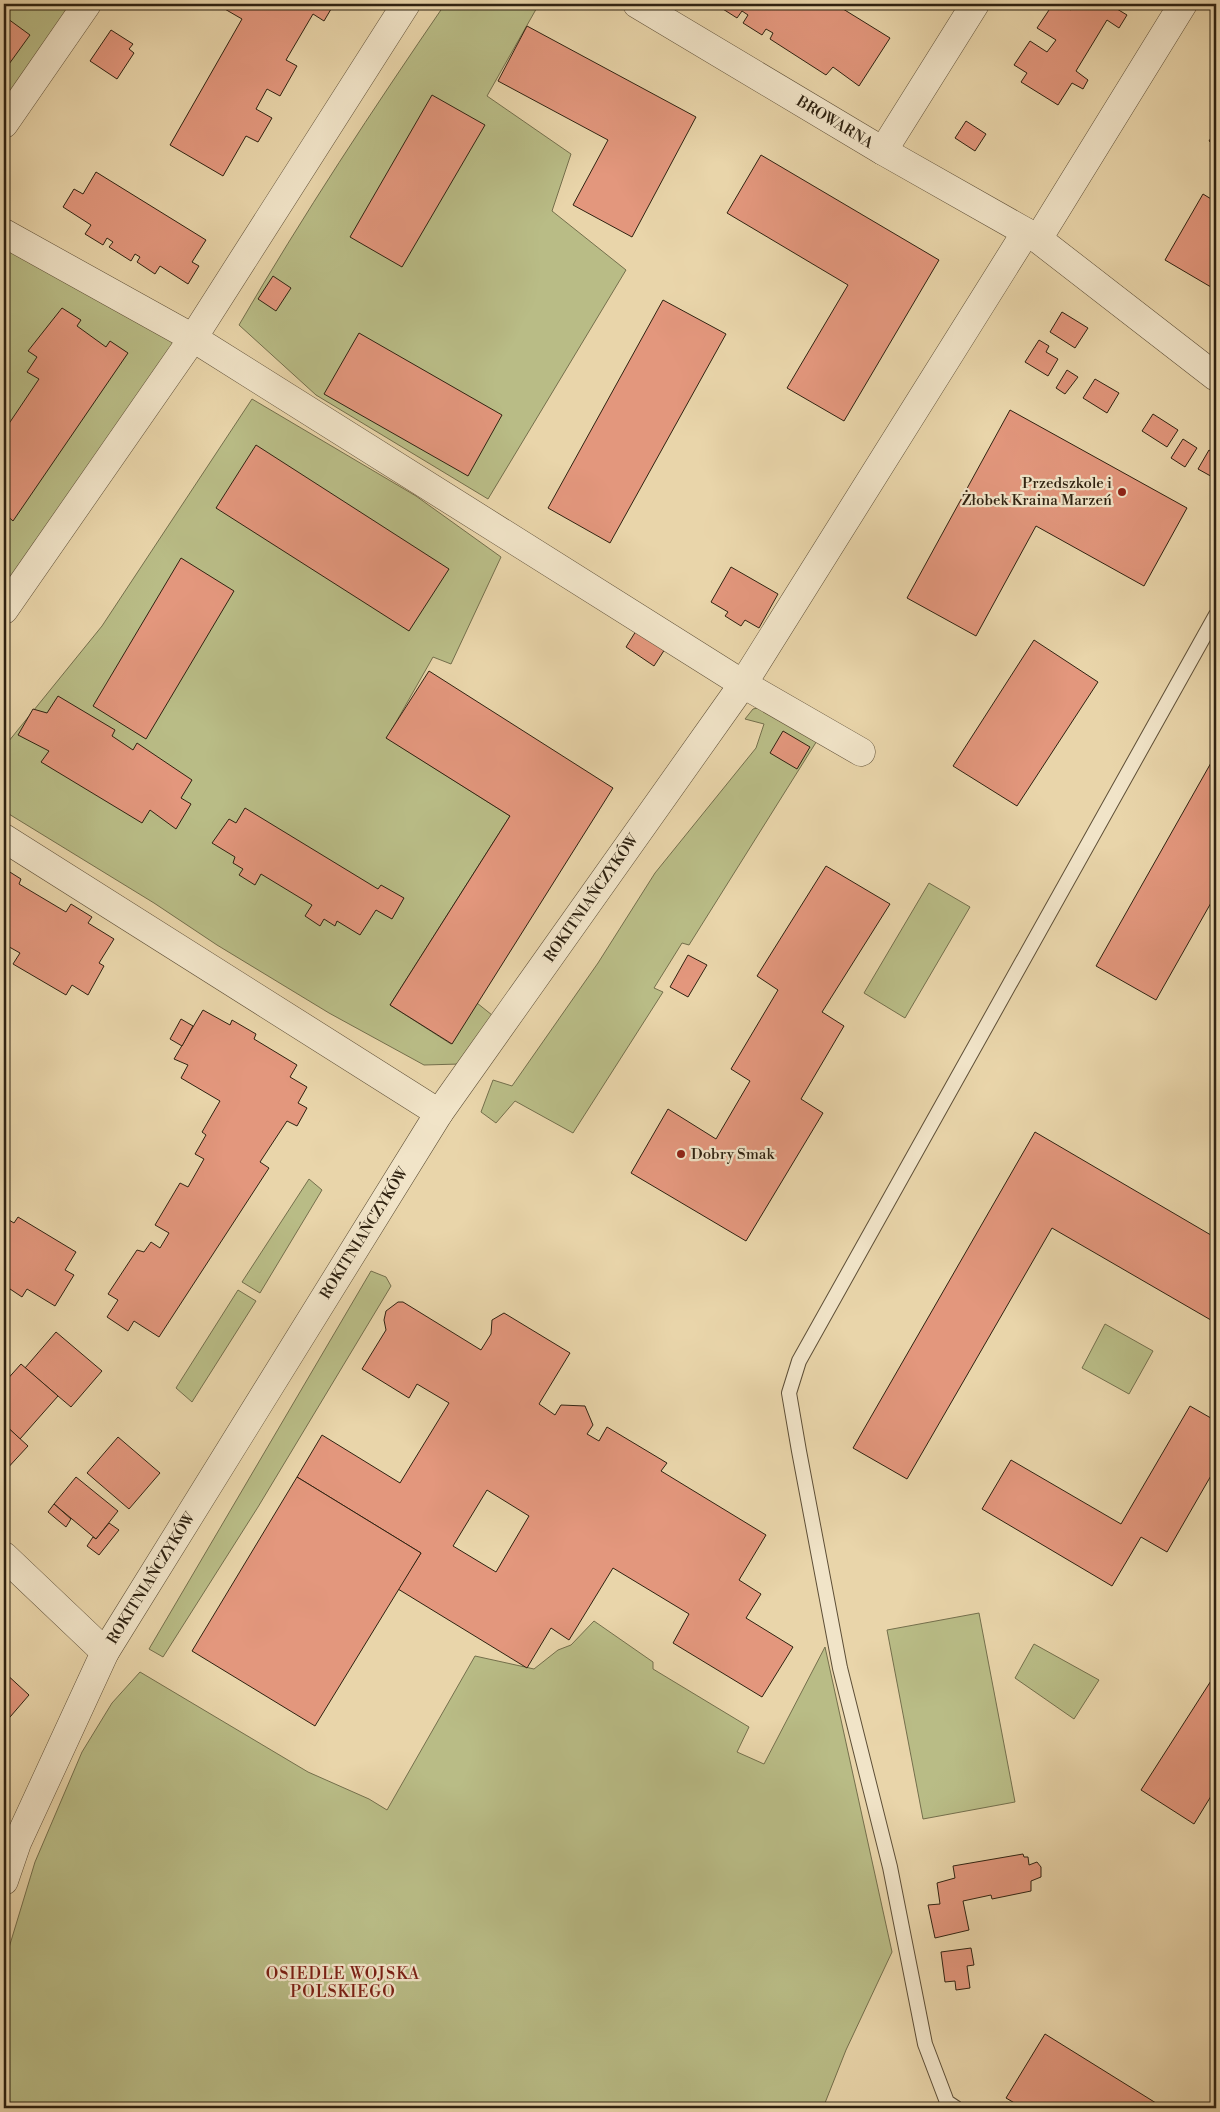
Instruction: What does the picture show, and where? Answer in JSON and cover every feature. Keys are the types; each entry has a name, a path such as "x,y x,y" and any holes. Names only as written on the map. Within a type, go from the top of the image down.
{"street":[{"path":"4,124 87,4"},
{"path":"4,610 193,338 406,4"},
{"name":"BROWARNA","path":"637,4 883,151 975,4"},
{"name":"ROKITNIAŃCZYKÓW","path":"4,1881 17,1843 105,1652 440,1113 743,684 1032,235 1184,4"},
{"path":"883,151 1032,235 1216,377"},
{"path":"4,233 193,338 743,684 861,752"},
{"path":"4,838 440,1113"},
{"path":"4,1556 105,1652"}],"lane":[{"path":"956,2108 947,2102 925,2044 890,1868 840,1668 798,1451 789,1393 799,1361 1216,615"}],"green space":[{"path":"4,4 92,4 4,126"},
{"path":"445,4 539,4 487,96 571,154 552,211 626,270 488,499 316,395 239,325 339,163"},
{"path":"4,233 193,338 4,610"},
{"path":"252,399 416,496 501,557 451,664 433,657 387,738 510,816 390,1005 451,1044 477,1003 492,1015 460,1064 424,1065 329,1013 4,811 4,747 102,626"},
{"path":"762,707 820,736 689,945 682,943 654,988 663,992 573,1133 515,1101 496,1123 481,1112 493,1080 512,1086 598,963 655,873 756,748 764,724 745,719 753,709"},
{"path":"929,883 970,907 905,1018 864,993"},
{"path":"309,1179 322,1190 260,1293 242,1282"},
{"path":"371,1271 386,1277 391,1286 258,1507 163,1657 149,1649"},
{"path":"238,1290 256,1301 192,1402 176,1388"},
{"path":"1105,1324 1153,1351 1129,1394 1082,1368"},
{"path":"979,1613 1015,1802 923,1819 887,1630"},
{"path":"594,1621 653,1662 653,1669 749,1727 737,1752 764,1764 825,1647 892,1952 846,2050 823,2108 4,2108 4,1964 35,1862 82,1752 112,1703 140,1672 308,1772 369,1799 387,1810 475,1656 534,1669 558,1650 571,1645"},
{"path":"1034,1644 1099,1680 1074,1719 1015,1678"}],"building":[{"path":"225,4 334,4 324,21 313,14 286,60 297,66 280,96 267,89 256,109 272,118 258,142 246,136 223,176 170,145 242,19 223,8"},
{"path":"696,4 706,4 703,8"},
{"path":"715,4 835,4 890,38 859,86 833,67 826,75 770,39 773,33 766,29 762,35 743,23 748,15 742,11 737,18"},
{"path":"1053,4 1062,4 1071,10 1075,4 1121,4 1117,9 1127,15 1119,28 1107,20 1076,71 1088,80 1083,89 1072,83 1058,105 1021,82 1027,73 1014,65 1030,41 1047,52 1056,40 1037,28"},
{"path":"4,16 30,35 4,71"},
{"path":"527,26 696,117 632,237 573,205 608,140 498,81"},
{"path":"111,30 133,44 129,49 134,53 117,79 90,61"},
{"path":"432,95 485,125 402,267 350,237"},
{"path":"966,121 986,134 975,151 955,138"},
{"path":"1216,130 1216,146 1209,141"},
{"path":"761,155 939,260 844,421 787,388 848,285 727,213"},
{"path":"96,172 206,240 192,262 199,266 188,284 160,266 155,274 137,262 140,257 135,254 131,261 109,247 113,242 107,238 103,245 85,234 91,225 63,207 74,189 83,194"},
{"path":"1203,194 1216,202 1216,290 1165,260"},
{"path":"273,276 291,288 276,311 258,299"},
{"path":"663,300 726,334 610,543 548,508"},
{"path":"62,308 81,320 77,326 106,347 110,341 128,353 13,521 4,513 4,422 8,425 39,379 27,372 37,357 28,351"},
{"path":"1062,312 1088,328 1075,348 1050,332"},
{"path":"359,333 502,415 468,476 324,394"},
{"path":"1039,340 1049,346 1046,352 1058,359 1048,376 1025,362"},
{"path":"1067,370 1078,377 1065,394 1056,388"},
{"path":"1095,379 1119,393 1107,413 1083,398"},
{"path":"1010,410 1187,508 1144,586 1036,526 976,636 907,598"},
{"path":"1153,414 1178,430 1167,447 1142,431"},
{"path":"1183,439 1197,448 1185,467 1171,458"},
{"path":"256,445 449,569 409,631 216,508"},
{"path":"1209,450 1216,454 1216,479 1198,469"},
{"path":"181,558 234,591 146,739 93,706"},
{"path":"731,567 778,594 759,628 745,620 741,626 725,616 728,612 711,602"},
{"path":"636,631 665,649 654,666 626,647"},
{"path":"1034,640 1098,682 1017,806 953,766"},
{"path":"429,671 613,788 452,1044 390,1005 510,816 386,738"},
{"path":"58,696 115,730 112,736 133,750 137,743 192,780 181,798 191,804 176,829 150,810 142,823 41,762 49,751 18,735 33,709 47,713"},
{"path":"783,731 810,747 797,769 770,753"},
{"path":"1216,754 1216,894 1156,1000 1096,966"},
{"path":"245,808 378,889 381,885 404,898 392,919 376,910 360,935 337,921 335,926 324,919 320,926 305,916 312,905 261,874 255,885 239,875 243,869 233,863 235,857 212,843 229,819 236,823"},
{"path":"826,866 890,904 822,1012 844,1026 801,1099 823,1113 746,1241 631,1173 668,1109 716,1139 750,1081 731,1069 778,990 757,976"},
{"path":"5,869 21,879 19,884 66,912 71,904 92,917 88,923 114,939 99,963 104,966 88,995 72,985 66,995 13,964 20,953 4,944"},
{"path":"688,955 707,965 688,997 670,987"},
{"path":"203,1010 230,1025 232,1020 256,1034 254,1039 297,1065 290,1077 307,1087 298,1103 307,1108 297,1126 287,1121 260,1162 269,1168 159,1337 134,1321 128,1331 107,1317 118,1300 108,1294 137,1250 144,1252 151,1242 160,1248 169,1233 155,1225 180,1183 188,1187 204,1159 195,1154 206,1135 202,1132 220,1101 181,1078 188,1065 174,1059"},
{"path":"181,1019 193,1026 182,1046 170,1039"},
{"path":"1035,1132 1216,1238 1216,1323 1052,1228 907,1479 853,1448"},
{"path":"4,1217 14,1223 18,1217 76,1252 65,1270 74,1275 55,1306 27,1289 22,1297 10,1289 8,1293 4,1291"},
{"path":"398,1302 403,1302 481,1350 491,1334 492,1320 504,1313 570,1353 539,1404 555,1415 561,1405 585,1406 593,1425 587,1434 599,1441 607,1427 667,1463 661,1471 766,1535 739,1580 761,1594 746,1618 793,1647 762,1697 673,1643 689,1614 613,1568 569,1640 551,1628 527,1668 398,1589 421,1553 297,1477 322,1435 400,1483 449,1403 417,1384 409,1398 362,1369 386,1330 384,1320 386,1311","holes":["487,1490 529,1516 496,1572 453,1546"]},
{"path":"56,1332 102,1371 71,1407 25,1368"},
{"path":"21,1364 58,1396 20,1439 4,1424 4,1383"},
{"path":"1190,1406 1216,1421 1216,1467 1167,1552 1141,1537 1112,1586 982,1509 1011,1460 1121,1524"},
{"path":"4,1424 28,1446 4,1472"},
{"path":"118,1437 160,1473 129,1509 87,1473"},
{"path":"76,1477 118,1511 96,1539 54,1504"},
{"path":"297,1477 421,1553 315,1726 192,1651"},
{"path":"54,1504 71,1519 66,1527 48,1512"},
{"path":"109,1523 119,1530 99,1555 87,1546 93,1537 96,1539"},
{"path":"4,1672 29,1695 4,1724"},
{"path":"1216,1673 1216,1788 1194,1824 1141,1790"},
{"path":"1023,1854 1024,1857 1028,1857 1029,1865 1037,1862 1041,1867 1041,1877 1031,1881 1031,1891 992,1899 991,1895 963,1901 969,1930 935,1938 928,1905 940,1904 937,1883 955,1878 953,1866"},
{"path":"971,1948 974,1965 967,1966 970,1988 956,1990 955,1981 945,1982 941,1952"},
{"path":"1045,2034 1164,2108 1023,2108 1006,2098"}],"place":[{"name":"Przedszkole i Żłobek Kraina Marzeń","path":"1122,492"},
{"name":"Dobry Smak","path":"681,1154"}],"district":[{"name":"OSIEDLE WOJSKA POLSKIEGO","path":"343,1982"}]}
